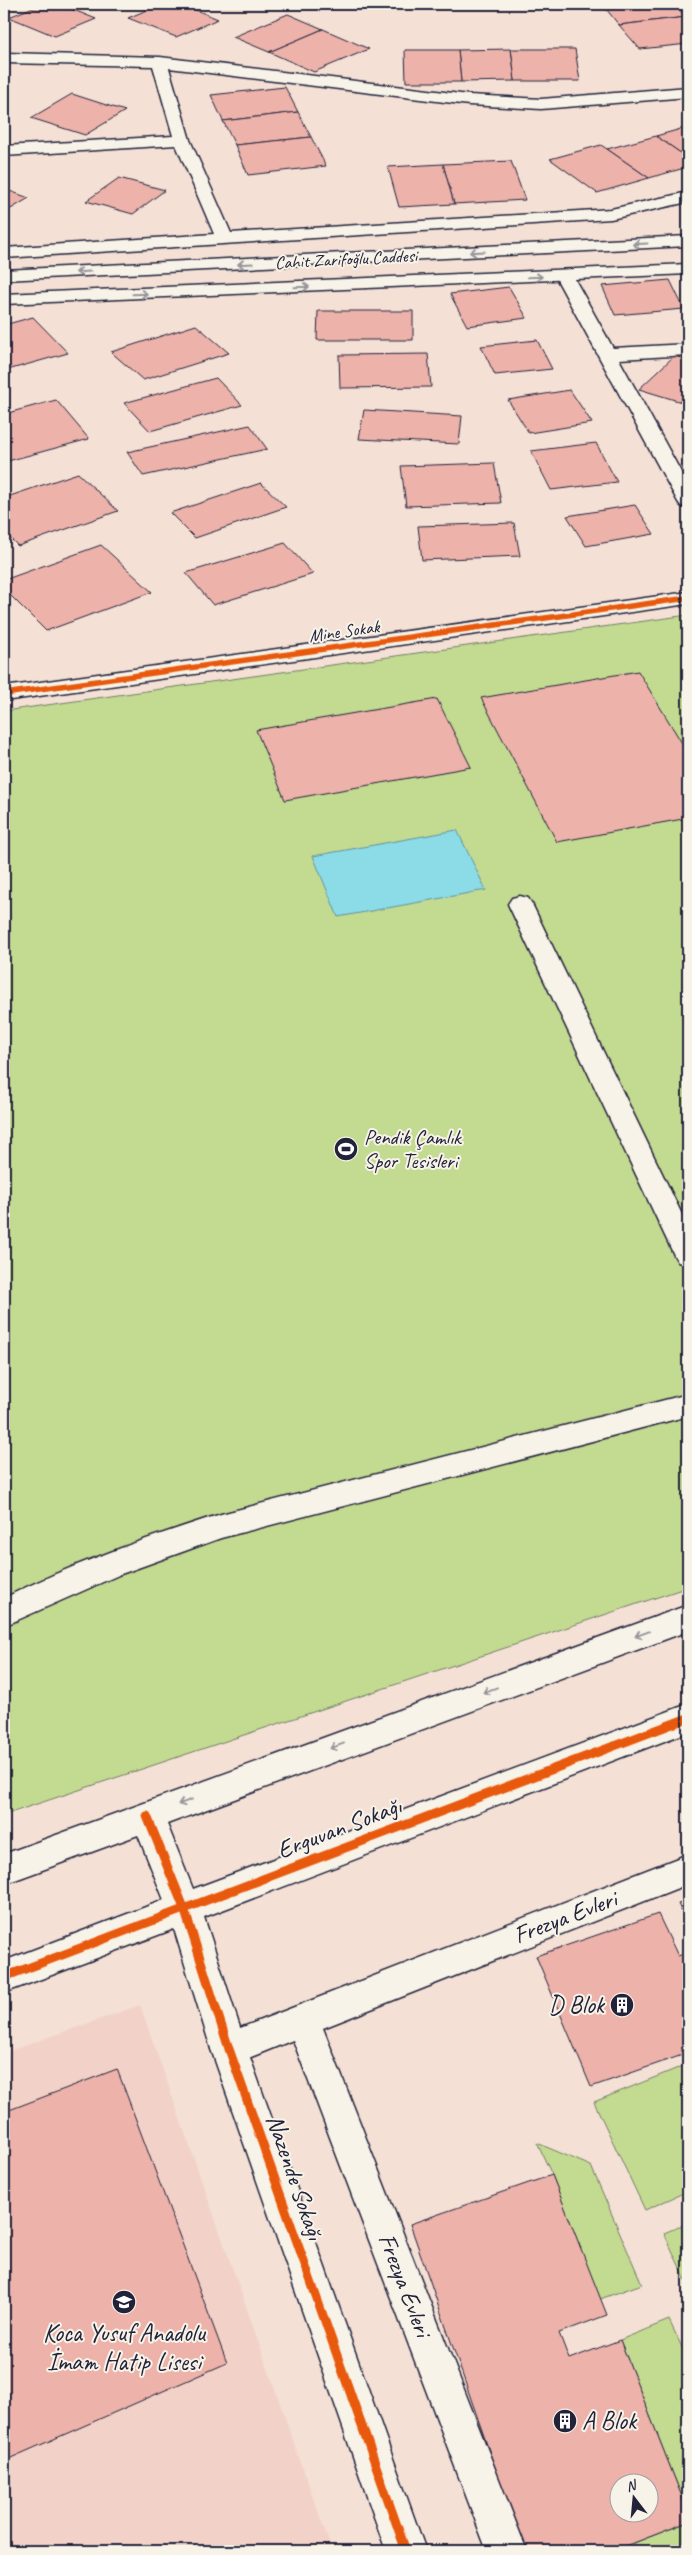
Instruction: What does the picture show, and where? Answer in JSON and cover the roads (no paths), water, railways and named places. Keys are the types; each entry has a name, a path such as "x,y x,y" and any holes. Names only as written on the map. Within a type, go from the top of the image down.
{"street":[{"path":"4,58 160,62 469,100 541,104 688,92"},
{"path":"160,62 182,140 225,239"},
{"path":"4,151 182,140"},
{"path":"4,253 610,214 688,197"},
{"name":"Cahit Zarifoğlu Caddesi","path":"4,276 688,241"},
{"name":"Cahit Zarifoğlu Caddesi","path":"4,299 564,276 688,269"},
{"path":"564,276 688,502"},
{"path":"606,354 688,349"},
{"name":"Mine Sokak","path":"4,694 688,598"},
{"path":"520,904 688,1255"},
{"path":"4,1612 90,1573 155,1548 221,1526 688,1406"},
{"path":"4,1869 688,1618"},
{"name":"Erguvan Sokağı","path":"4,1977 688,1718"},
{"name":"Nazende Sokağı","path":"147,1816 184,1908 229,2049 406,2551"},
{"name":"Frezya Evleri","path":"229,2049 688,1869"},
{"name":"Frezya Evleri","path":"302,2019 508,2551"}],"water":[{"path":"457,830 486,890 338,917 313,856"}],"place":[{"name":"Pendik Çamlık Spor Tesisleri","path":"346,1149"},
{"name":"D Blok","path":"622,2005"},
{"name":"Koca Yusuf Anadolu İmam Hatip Lisesi","path":"124,2302"},
{"name":"A Blok","path":"565,2421"}]}
